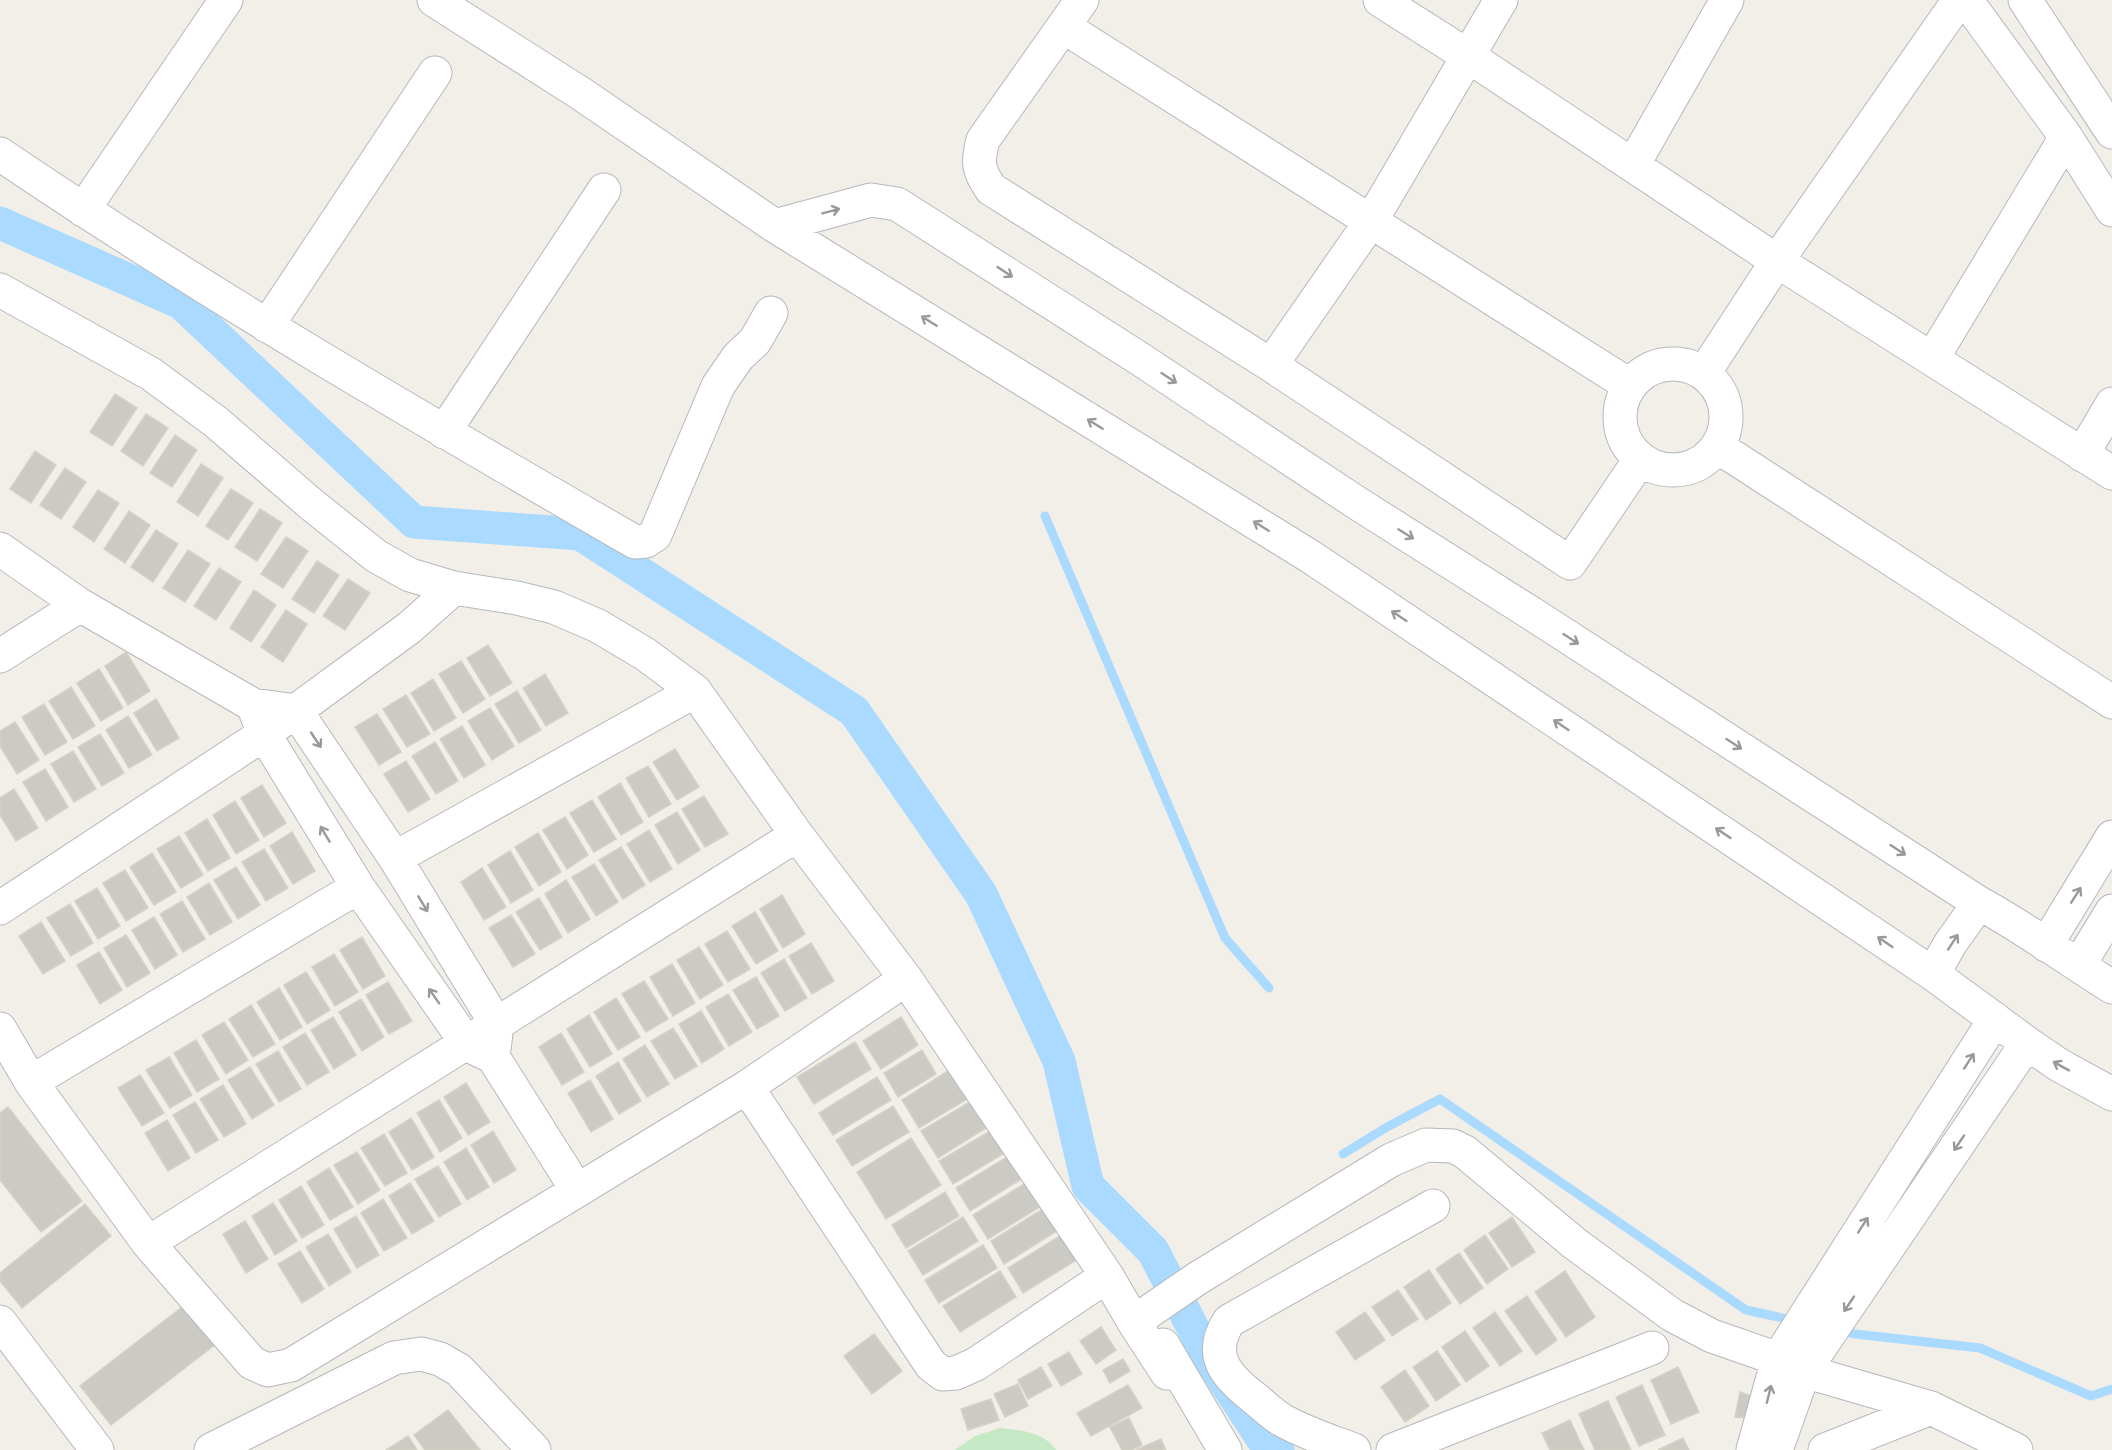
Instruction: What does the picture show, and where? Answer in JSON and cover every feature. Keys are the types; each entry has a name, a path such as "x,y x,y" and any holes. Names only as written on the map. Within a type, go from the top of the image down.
{"street":[{"path":"83,210 226,0"},
{"path":"434,0 580,93 775,226 1311,557 1934,974 2059,1065 2112,1094"},
{"path":"1082,0 984,140 978,157 981,173 991,189 1271,365 1570,563 1639,461"},
{"path":"1380,0 1778,261 2112,473"},
{"path":"1271,365 1371,221 1501,0"},
{"path":"1633,165 1727,0"},
{"path":"1704,373 1778,261 1959,0"},
{"path":"1966,0 2066,137 2112,210"},
{"path":"2025,0 2108,120"},
{"path":"1064,27 1629,385"},
{"path":"267,326 435,73"},
{"path":"1932,359 2066,137"},
{"path":"0,154 83,210 267,326 444,432 635,542 646,541 655,535 718,386 738,357 754,341 771,313"},
{"path":"444,432 604,190"},
{"path":"775,226 871,201 897,204 1140,358 1357,503 2112,987"},
{"path":"6,304 151,374 216,422 311,504 376,556 410,575 454,588 517,598 554,608 598,626 645,654 695,691 797,835 906,979 1107,1276 1142,1317 1225,1450"},
{"path":"1678,364 1704,373 1722,394 1724,403 1727,421 1718,447 1695,467 1666,471 1639,461 1622,436 1618,411 1629,385 1651,368 1660,366 1678,364"},
{"path":"2082,455 2112,404"},
{"path":"1718,447 2112,702"},
{"path":"0,549 80,605 258,720 358,887 479,1051 577,1190"},
{"path":"0,908 258,720 296,711 409,628 454,588"},
{"path":"0,656 80,605"},
{"path":"395,858 695,691"},
{"path":"296,711 395,858 497,1024"},
{"path":"148,1243 479,1051 497,1024 797,835"},
{"path":"2046,945 2112,837"},
{"path":"31,1082 358,887"},
{"path":"1934,974 1950,944 1979,903"},
{"path":"2079,965 2112,911"},
{"path":"0,1029 31,1082 148,1243 252,1363 268,1370 291,1365 747,1087 906,979"},
{"path":"1753,1450 1791,1365 1995,1019"},
{"path":"1776,1450 1787,1415 1791,1365 2027,1043"},
{"path":"747,1087 931,1365 943,1374 956,1373 976,1364 1107,1276"},
{"path":"1142,1317 1198,1278 1391,1160 1426,1145 1453,1146 1465,1152 1574,1244 1672,1315 1712,1336 1791,1365 1931,1408 2016,1450"},
{"path":"1354,1450 1316,1436 1281,1419 1233,1381 1223,1367 1220,1352 1221,1334 1229,1321 1433,1206"},
{"path":"1142,1317 1167,1373"},
{"path":"0,1322 97,1450"},
{"path":"1393,1450 1652,1348"},
{"path":"211,1450 394,1358 422,1354 440,1359 459,1370 534,1450"},
{"path":"1825,1450 1931,1408"}],"green space":[{"path":"1000,1428 1023,1431 1038,1436 1045,1439 1056,1450 955,1450 975,1436"}],"building":[{"path":"115,394 137,408 112,446 90,432"},
{"path":"146,414 168,428 143,466 121,451"},
{"path":"175,435 197,450 172,487 150,473"},
{"path":"35,451 56,465 31,503 10,489"},
{"path":"201,464 223,478 198,516 177,502"},
{"path":"65,468 86,482 61,519 40,505"},
{"path":"231,489 253,503 228,540 206,526"},
{"path":"98,490 119,503 94,542 73,527"},
{"path":"260,509 282,523 257,561 235,547"},
{"path":"129,511 150,525 125,563 104,549"},
{"path":"156,530 178,544 153,582 131,567"},
{"path":"286,537 308,551 283,588 261,574"},
{"path":"188,550 210,564 185,602 163,588"},
{"path":"317,561 339,575 314,613 292,599"},
{"path":"219,568 241,582 216,620 194,606"},
{"path":"348,579 370,593 345,630 323,616"},
{"path":"254,590 276,605 251,642 230,628"},
{"path":"286,610 307,624 283,662 261,647"},
{"path":"488,645 512,683 490,696 467,658"},
{"path":"126,652 150,691 128,705 105,666"},
{"path":"461,661 485,699 463,713 439,674"},
{"path":"99,669 123,708 101,721 77,683"},
{"path":"545,674 568,713 546,726 523,688"},
{"path":"433,679 456,718 434,731 411,693"},
{"path":"71,687 95,726 73,739 49,701"},
{"path":"517,691 541,730 519,743 495,704"},
{"path":"406,695 430,734 407,747 383,709"},
{"path":"156,699 179,738 157,751 134,713"},
{"path":"44,704 67,742 45,755 22,717"},
{"path":"490,708 514,746 492,760 468,721"},
{"path":"377,714 401,752 379,765 355,727"},
{"path":"128,716 152,755 129,768 106,730"},
{"path":"15,722 39,760 17,774 0,746 0,731"},
{"path":"462,726 485,765 464,778 440,739"},
{"path":"100,734 124,773 102,786 78,747"},
{"path":"435,742 458,781 436,794 412,756"},
{"path":"675,749 699,787 677,800 653,762"},
{"path":"73,751 96,789 74,802 51,764"},
{"path":"406,761 430,799 408,812 384,774"},
{"path":"648,766 671,804 649,817 626,778"},
{"path":"45,769 68,807 46,821 23,782"},
{"path":"620,783 643,822 621,835 598,797"},
{"path":"262,785 286,823 264,837 241,798"},
{"path":"14,789 38,828 16,841 0,815 0,798"},
{"path":"704,796 728,834 705,847 682,809"},
{"path":"592,800 616,839 594,852 570,813"},
{"path":"235,801 259,840 236,854 213,815"},
{"path":"677,812 700,850 678,864 655,825"},
{"path":"565,817 588,855 567,869 543,830"},
{"path":"207,819 230,858 208,871 185,833"},
{"path":"649,830 672,869 650,882 627,844"},
{"path":"292,832 315,871 293,884 270,846"},
{"path":"538,833 561,872 539,886 515,847"},
{"path":"179,836 203,875 181,888 157,849"},
{"path":"621,847 645,885 623,899 599,860"},
{"path":"264,849 288,888 266,901 242,862"},
{"path":"510,851 533,890 511,903 488,865"},
{"path":"152,853 176,892 154,905 130,867"},
{"path":"594,864 618,902 596,916 572,877"},
{"path":"236,867 260,905 238,919 214,880"},
{"path":"482,868 506,907 484,920 461,882"},
{"path":"125,870 148,908 126,921 103,883"},
{"path":"566,880 590,919 568,933 545,894"},
{"path":"209,883 232,922 210,935 187,897"},
{"path":"97,888 120,926 98,939 75,901"},
{"path":"782,895 805,934 783,948 760,909"},
{"path":"539,898 562,937 540,950 516,912"},
{"path":"182,901 205,939 183,952 160,914"},
{"path":"70,904 93,943 71,956 47,918"},
{"path":"755,912 778,951 756,964 732,926"},
{"path":"511,915 535,954 513,967 489,928"},
{"path":"154,917 177,955 155,969 132,930"},
{"path":"41,922 65,961 43,974 19,936"},
{"path":"727,931 750,969 728,982 705,944"},
{"path":"126,935 150,973 127,987 104,948"},
{"path":"362,937 385,976 363,989 340,950"},
{"path":"811,943 834,981 812,994 789,956"},
{"path":"699,947 723,985 700,999 677,960"},
{"path":"99,952 122,990 100,1004 77,965"},
{"path":"334,954 358,992 335,1006 312,967"},
{"path":"784,959 807,998 785,1011 761,973"},
{"path":"672,964 695,1003 673,1016 650,977"},
{"path":"306,972 330,1010 307,1024 284,985"},
{"path":"756,977 779,1016 757,1029 733,990"},
{"path":"644,981 668,1019 646,1032 622,994"},
{"path":"388,982 412,1021 389,1034 366,995"},
{"path":"279,988 302,1027 280,1040 257,1002"},
{"path":"728,994 752,1032 729,1046 706,1007"},
{"path":"616,998 640,1037 618,1050 594,1012"},
{"path":"361,999 384,1037 362,1051 339,1012"},
{"path":"251,1005 275,1044 253,1057 229,1019"},
{"path":"701,1011 724,1049 702,1063 679,1024"},
{"path":"589,1015 612,1054 590,1067 567,1029"},
{"path":"333,1017 356,1055 334,1069 311,1030"},
{"path":"901,1017 918,1045 881,1069 863,1041"},
{"path":"224,1022 248,1060 226,1074 202,1035"},
{"path":"673,1028 697,1066 675,1079 651,1041"},
{"path":"305,1033 329,1072 307,1085 283,1047"},
{"path":"561,1033 584,1072 562,1085 539,1047"},
{"path":"196,1040 219,1079 197,1092 174,1053"},
{"path":"855,1042 871,1069 814,1104 797,1077"},
{"path":"645,1045 669,1084 647,1097 623,1059"},
{"path":"922,1050 936,1074 898,1097 884,1073"},
{"path":"278,1051 301,1089 279,1102 256,1064"},
{"path":"169,1057 192,1095 170,1108 146,1070"},
{"path":"618,1062 641,1101 619,1114 596,1076"},
{"path":"959,1064 977,1093 919,1128 902,1100"},
{"path":"250,1067 274,1105 252,1119 228,1080"},
{"path":"140,1075 164,1113 142,1126 118,1088"},
{"path":"877,1077 891,1100 833,1135 819,1113"},
{"path":"590,1080 613,1119 591,1132 568,1093"},
{"path":"466,1083 490,1122 468,1135 444,1097"},
{"path":"223,1085 246,1124 224,1137 200,1099"},
{"path":"978,1097 994,1123 938,1158 921,1131"},
{"path":"439,1100 462,1138 440,1152 417,1113"},
{"path":"195,1102 218,1140 196,1153 173,1115"},
{"path":"893,1106 909,1132 852,1166 836,1140"},
{"path":"8,1107 82,1201 41,1232 0,1180 0,1113"},
{"path":"411,1118 434,1157 412,1170 389,1132"},
{"path":"167,1120 190,1158 168,1171 145,1133"},
{"path":"997,1127 1011,1149 953,1184 939,1161"},
{"path":"493,1131 516,1170 494,1183 471,1145"},
{"path":"384,1134 407,1173 385,1186 361,1148"},
{"path":"911,1138 941,1185 886,1219 857,1172"},
{"path":"466,1148 489,1187 467,1200 444,1162"},
{"path":"357,1152 380,1190 358,1204 334,1165"},
{"path":"1012,1154 1026,1176 970,1211 956,1188"},
{"path":"438,1166 461,1204 439,1217 415,1179"},
{"path":"329,1168 353,1207 330,1220 307,1182"},
{"path":"1029,1181 1043,1205 988,1239 973,1215"},
{"path":"410,1183 434,1221 412,1234 389,1196"},
{"path":"301,1186 324,1225 302,1238 279,1200"},
{"path":"945,1192 959,1216 906,1248 892,1225"},
{"path":"383,1199 407,1238 384,1251 361,1213"},
{"path":"273,1203 297,1241 275,1255 252,1216"},
{"path":"85,1204 111,1236 22,1308 0,1281 0,1273"},
{"path":"1046,1207 1060,1229 1004,1264 991,1241"},
{"path":"356,1216 379,1255 357,1268 334,1229"},
{"path":"963,1217 978,1241 923,1275 908,1251"},
{"path":"1512,1217 1535,1252 1512,1267 1489,1233"},
{"path":"245,1221 268,1259 246,1273 223,1234"},
{"path":"328,1234 351,1272 329,1286 306,1247"},
{"path":"1063,1234 1078,1259 1023,1293 1008,1268"},
{"path":"1485,1235 1508,1269 1487,1284 1464,1250"},
{"path":"983,1245 997,1268 939,1303 925,1280"},
{"path":"300,1251 324,1289 302,1303 278,1264"},
{"path":"1459,1253 1483,1288 1460,1304 1436,1269"},
{"path":"1429,1270 1451,1303 1426,1320 1404,1287"},
{"path":"1000,1271 1016,1297 960,1332 943,1306"},
{"path":"1565,1271 1595,1317 1566,1337 1535,1292"},
{"path":"1398,1290 1418,1319 1392,1336 1372,1307"},
{"path":"1527,1296 1557,1340 1536,1355 1505,1311"},
{"path":"186,1304 217,1343 111,1425 80,1386"},
{"path":"1365,1312 1385,1340 1355,1360 1336,1332"},
{"path":"1495,1312 1522,1351 1500,1366 1473,1328"},
{"path":"1101,1327 1116,1350 1096,1364 1080,1341"},
{"path":"1465,1331 1489,1366 1466,1382 1442,1347"},
{"path":"874,1334 902,1371 872,1394 844,1356"},
{"path":"1437,1351 1460,1385 1436,1401 1413,1367"},
{"path":"1069,1352 1082,1374 1061,1386 1048,1364"},
{"path":"1123,1359 1130,1371 1110,1383 1103,1370"},
{"path":"1041,1367 1052,1386 1028,1399 1018,1380"},
{"path":"1678,1367 1699,1412 1671,1424 1651,1380"},
{"path":"1405,1370 1429,1406 1405,1422 1381,1387"},
{"path":"1018,1384 1028,1406 1005,1417 994,1394"},
{"path":"1128,1385 1142,1408 1091,1436 1077,1413"},
{"path":"1642,1385 1665,1435 1639,1446 1616,1397"},
{"path":"1740,1392 1752,1396 1746,1418 1735,1417"},
{"path":"991,1399 999,1420 968,1430 961,1409"},
{"path":"1608,1401 1631,1450 1595,1450 1579,1414"},
{"path":"448,1410 480,1450 425,1450 414,1435"},
{"path":"1129,1418 1142,1445 1132,1450 1122,1450 1110,1427"},
{"path":"1570,1420 1584,1450 1550,1450 1542,1433"},
{"path":"408,1436 417,1450 386,1450"},
{"path":"1683,1438 1689,1450 1658,1450"},
{"path":"1161,1439 1166,1450 1136,1450"}],"waterway":[{"path":"0,223 181,303 414,522 580,534 854,711 981,894 1059,1061 1088,1186 1153,1251 1206,1353 1263,1440 1278,1450"},
{"path":"1045,516 1225,938 1269,988"},
{"path":"1343,1154 1440,1099 1746,1310 1796,1321"},
{"path":"1839,1331 1980,1348 2091,1396 2112,1389"}]}
